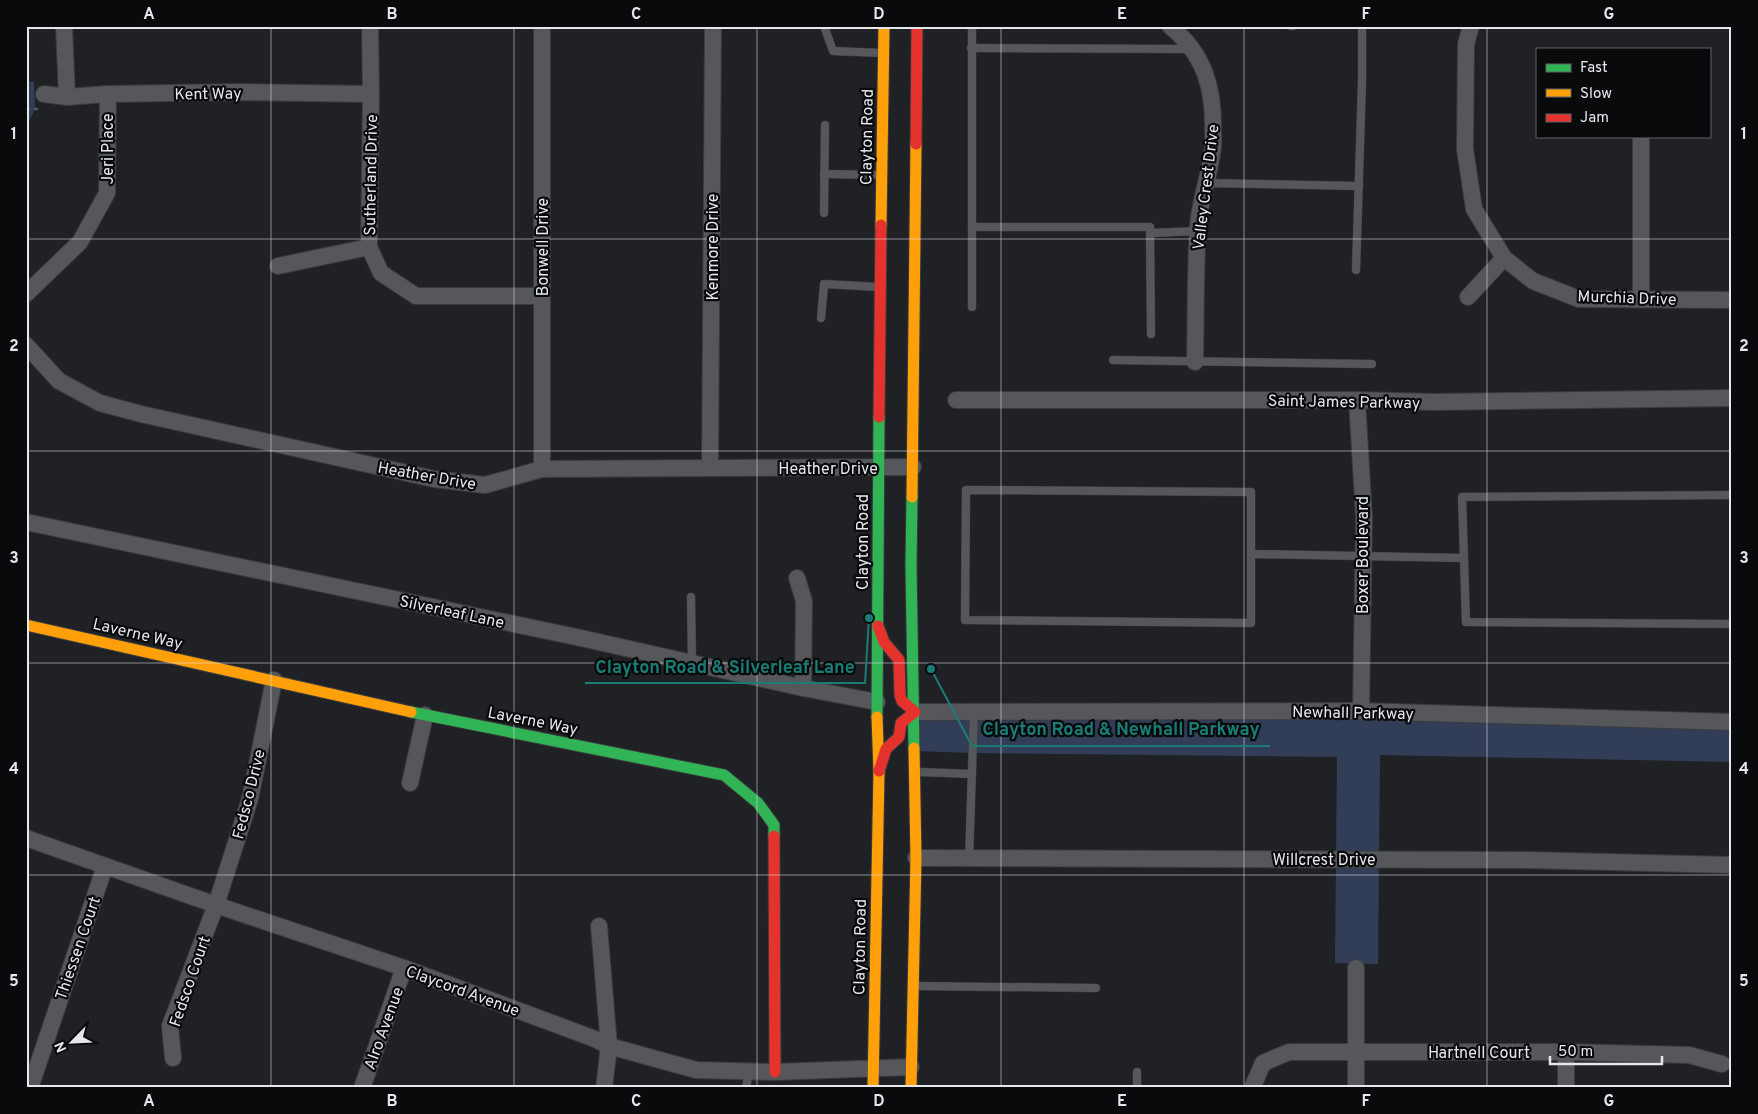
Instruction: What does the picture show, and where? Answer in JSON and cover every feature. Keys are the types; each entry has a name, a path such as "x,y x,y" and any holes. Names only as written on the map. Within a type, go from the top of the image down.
{"main road":[{"name":"Clayton Road","path":"872,1088 879,771 877,702 878,468 884,26"},
{"path":"911,1088 916,858 911,566 917,26"},
{"name":"Laverne Way","path":"26,625 425,715 724,775 758,803 774,826 775,1072"},
{"path":"878,626 884,642 899,660 900,695 902,701 915,712"},
{"path":"879,771 886,749 899,737 901,723 915,712"}],"street":[{"path":"64,26 67,97"},
{"name":"Sutherland Drive","path":"370,26 369,247 381,273 416,296 542,296"},
{"name":"Bonwell Drive","path":"542,26 542,468"},
{"name":"Kenmore Drive","path":"710,468 713,26"},
{"name":"Valley Crest Drive","path":"1170,26 1192,49 1203,68 1210,86 1214,113 1213,152 1198,231 1195,362"},
{"name":"Murchia Drive","path":"1471,26 1466,44 1465,149 1474,209 1504,258 1533,281 1579,299 1732,300"},
{"name":"Kent Way","path":"44,94 67,97 108,94 237,92 371,94"},
{"name":"Jeri Place","path":"26,294 80,242 107,193 108,94"},
{"path":"1641,138 1641,299"},
{"path":"278,266 369,247"},
{"path":"1468,297 1504,258"},
{"name":"Heather Drive","path":"26,345 59,380 100,403 141,414 434,479 485,485 542,468 913,467"},
{"name":"Saint James Parkway","path":"956,400 1357,400 1435,402 1732,398"},
{"name":"Boxer Boulevard","path":"1357,400 1364,517 1361,711"},
{"name":"Silverleaf Lane","path":"26,522 803,688 877,702"},
{"path":"797,578 804,601 803,688"},
{"name":"Fedsco Drive","path":"216,905 250,798 274,680"},
{"name":"Newhall Parkway","path":"915,712 1361,711 1732,722"},
{"path":"410,783 425,715"},
{"name":"Claycord Avenue","path":"26,838 216,905 404,968 595,1039 609,1046 696,1070 775,1072 911,1067"},
{"name":"Willcrest Drive","path":"916,858 1527,860 1732,865"},
{"name":"Thiessen Court","path":"30,1088 105,866"},
{"name":"Fedsco Court","path":"173,1058 170,1026 216,905"},
{"path":"598,926 609,1046 604,1088"},
{"name":"Alro Avenue","path":"362,1088 404,968"},
{"path":"1356,968 1356,1088"},
{"name":"Hartnell Court","path":"1253,1086 1263,1063 1289,1052 1566,1052 1689,1055 1722,1064"},
{"path":"1566,1052 1566,1088"}],"lane":[{"path":"824,26 833,51 884,53"},
{"path":"972,26 972,307"},
{"path":"1356,270 1362,26"},
{"path":"971,48 1192,49"},
{"path":"824,213 825,125"},
{"path":"824,174 882,175"},
{"path":"1207,183 1359,186"},
{"path":"972,227 1150,227 1151,334"},
{"path":"1150,233 1198,231"},
{"path":"821,318 824,284 881,287"},
{"path":"1113,360 1372,364"},
{"path":"966,490 1251,492 1251,554 1251,623 965,620 966,490"},
{"path":"1732,495 1462,496 1466,622 1732,624"},
{"path":"1251,554 1464,558"},
{"path":"691,597 692,663"},
{"path":"969,859 974,711"},
{"path":"916,772 972,774"},
{"path":"913,986 1096,988"},
{"path":"746,1088 750,1071"},
{"path":"1137,1072 1138,1088"}],"shaded area":[{"path":"26,81 34,82 35,109 26,128"},
{"path":"915,712 1732,722 1732,762 1380,755 1378,964 1335,963 1337,757 915,751"}],"traffic: fast":[{"path":"877,717 879,417"},
{"path":"912,497 911,566 914,748"},
{"path":"411,712 724,775 758,803 774,825 774,836"}],"traffic: slow":[{"path":"881,225 884,26"},
{"path":"912,497 916,144"},
{"path":"26,625 411,712"},
{"path":"873,1088 879,771 877,717"},
{"path":"911,1088 916,858 914,748"}],"traffic: jam":[{"path":"916,144 917,26"},
{"path":"879,417 881,225"},
{"path":"878,626 884,642 899,660 900,695 902,701 915,712 901,723 899,737 886,749 879,771"},
{"path":"774,836 775,1072"}],"place":[{"name":"Clayton Road & Silverleaf Lane","path":"869,618"},
{"name":"Clayton Road & Newhall Parkway","path":"931,669"}]}
